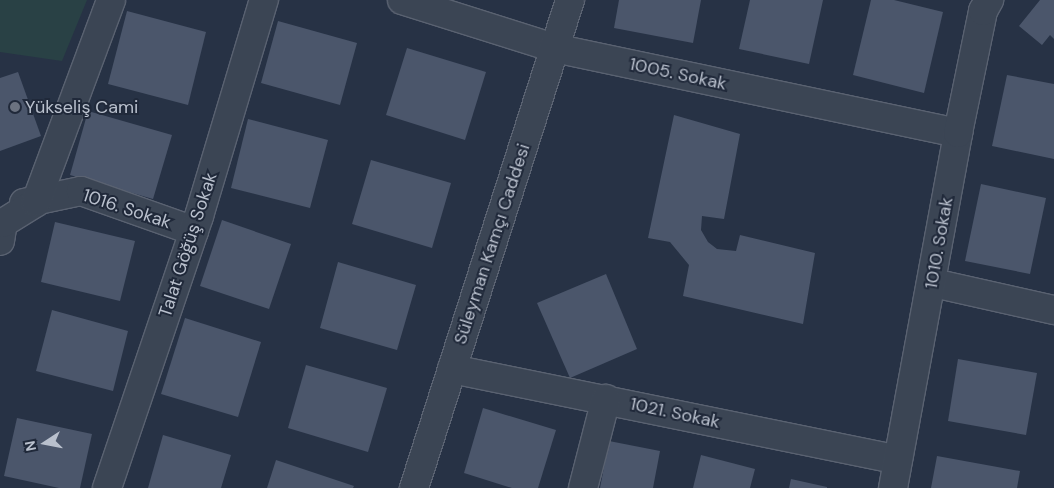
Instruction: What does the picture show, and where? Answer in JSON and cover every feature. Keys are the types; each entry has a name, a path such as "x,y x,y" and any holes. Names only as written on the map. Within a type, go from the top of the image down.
{"street":[{"path":"0,241 3,223 36,202 111,0"},
{"name":"Talat Göğüş Sokak","path":"107,488 194,231 264,0"},
{"name":"1005. Sokak","path":"402,0 554,48 958,133"},
{"name":"Süleyman Kamçı Caddesi","path":"414,488 570,0"},
{"name":"1010. Sokak","path":"893,488 933,283 958,133 983,11 989,0"},
{"name":"1016. Sokak","path":"0,204 36,202 81,191 194,231"},
{"path":"933,283 1054,310"},
{"name":"1021. Sokak","path":"452,369 898,460"},
{"path":"583,488 606,399"}],"green space":[{"path":"0,0 87,0 62,61 0,52"}],"building":[{"path":"619,0 701,0 693,43 614,28"},
{"path":"750,0 823,0 809,64 739,49"},
{"path":"871,0 894,0 943,12 924,93 853,75"},
{"path":"1040,0 1054,0 1054,39 1050,35 1042,45 1019,26"},
{"path":"127,11 206,32 188,105 108,84"},
{"path":"278,21 357,43 340,105 261,83"},
{"path":"407,48 486,72 465,140 386,115"},
{"name":"Yükseliş Cami","path":"18,72 41,136 0,151 0,78"},
{"path":"1007,75 1054,84 1054,159 992,146"},
{"path":"88,111 172,135 153,199 70,175"},
{"path":"674,115 740,134 724,219 702,216 701,230 708,242 717,249 736,251 740,235 815,253 803,324 683,296 689,265 670,242 648,238"},
{"path":"248,119 328,140 310,208 231,188"},
{"path":"371,160 451,183 432,248 352,224"},
{"path":"981,184 1046,198 1030,274 965,261"},
{"path":"222,220 291,244 269,309 200,286"},
{"path":"55,222 135,241 120,301 41,282"},
{"path":"338,262 416,285 397,350 320,328"},
{"path":"606,274 637,349 570,378 537,303"},
{"path":"52,310 128,331 113,391 36,371"},
{"path":"185,318 261,342 238,417 161,394"},
{"path":"958,359 1037,373 1026,435 948,421"},
{"path":"306,365 387,388 368,452 288,428"},
{"path":"483,408 556,430 538,488 512,488 464,473"},
{"path":"17,418 92,434 80,488 59,488 4,476"},
{"path":"163,435 231,455 221,488 148,488"},
{"path":"609,441 660,451 653,488 600,488"},
{"path":"701,455 755,469 750,488 693,488"},
{"path":"937,456 1020,471 1017,488 931,488"},
{"path":"276,460 354,486 353,488 267,488"},
{"path":"791,479 827,487 827,488 789,488"}],"place":[{"name":"Yükseliş Cami","path":"15,107"}]}
